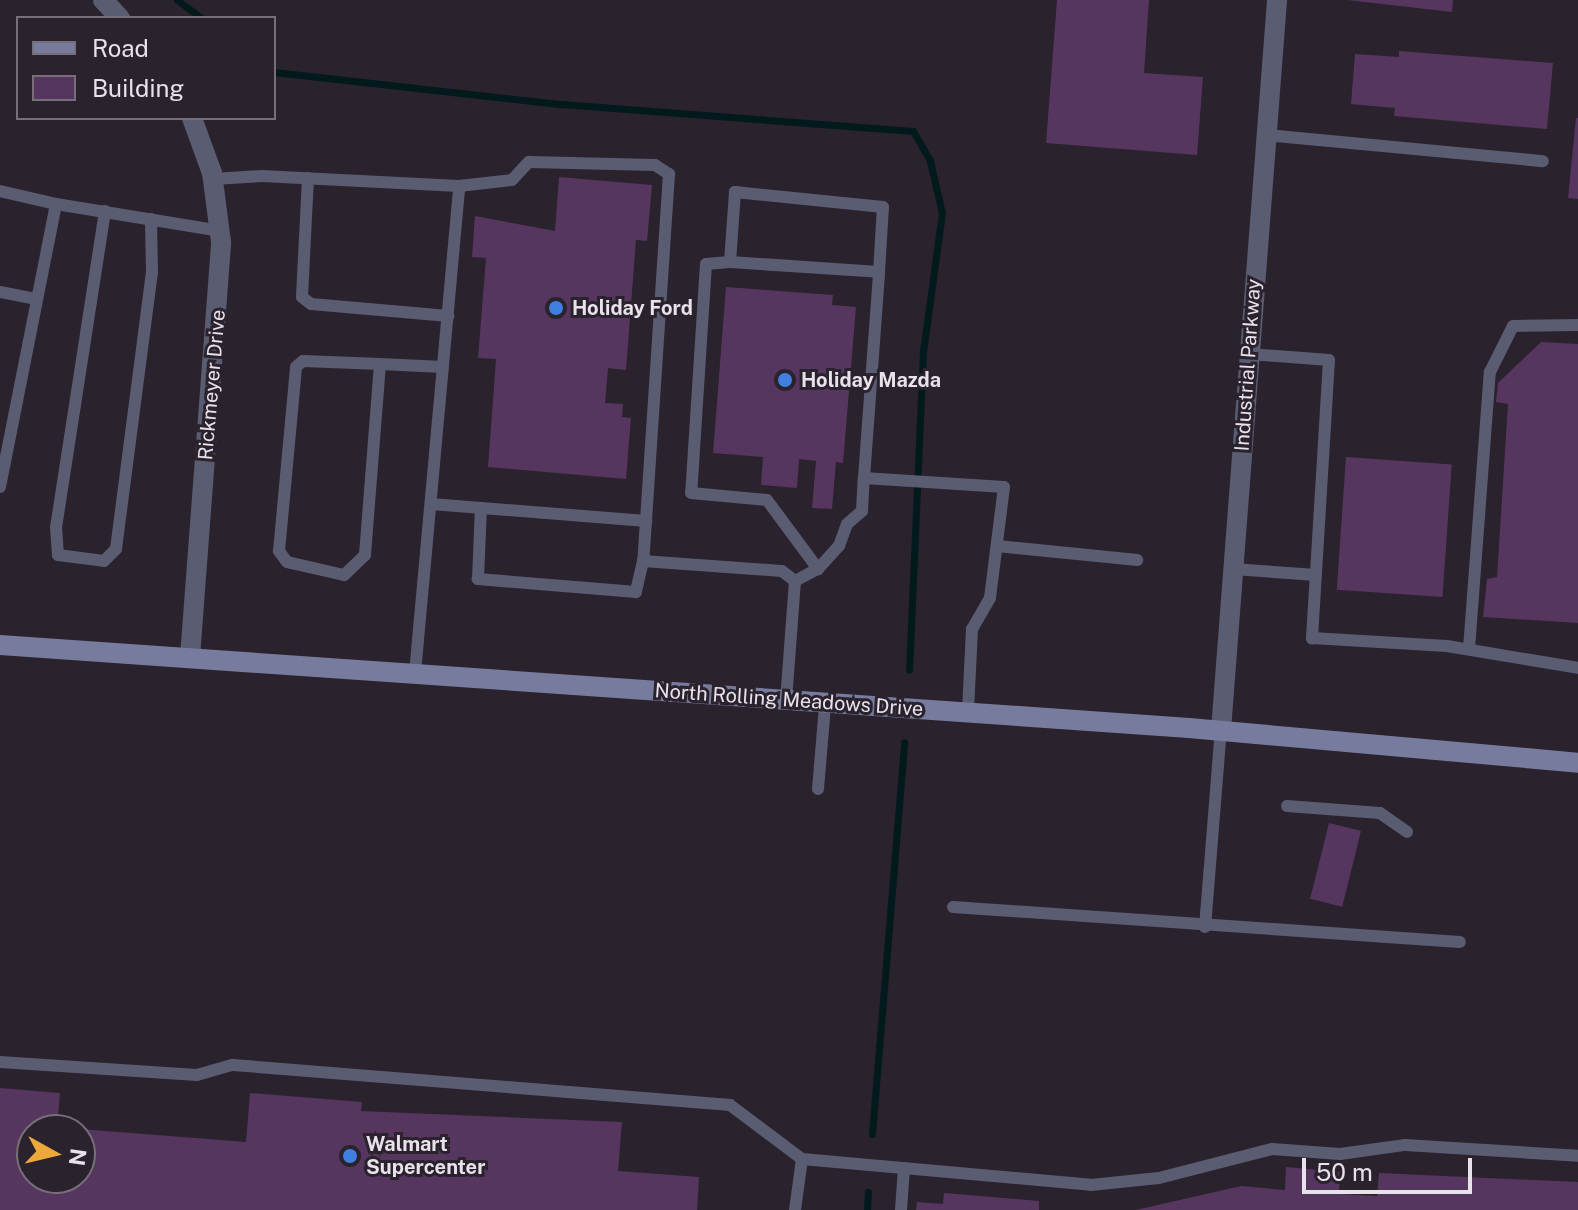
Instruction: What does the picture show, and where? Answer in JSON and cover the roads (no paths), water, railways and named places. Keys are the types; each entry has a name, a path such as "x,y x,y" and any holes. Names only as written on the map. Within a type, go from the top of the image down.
{"main road":[{"name":"North Rolling Meadows Drive","path":"0,645 825,705 1221,730 1578,763"}],"street":[{"path":"103,0 118,16"},
{"name":"Industrial Parkway","path":"1221,730 1277,0"},
{"name":"Rickmeyer Drive","path":"190,657 221,231 213,179 193,120"}],"lane":[{"path":"1266,135 1543,161"},
{"path":"213,179 308,178 459,186 512,180 529,162 655,165 669,174 643,561 636,592 624,595 494,585 478,579 474,571 481,508"},
{"path":"308,178 302,297 311,304 448,316"},
{"path":"415,673 459,186"},
{"path":"0,191 56,204 221,231"},
{"path":"730,262 735,192 883,207 862,511 818,569 795,581"},
{"path":"0,487 56,204"},
{"path":"105,211 56,527 58,555 104,561 116,549 152,273 151,219"},
{"path":"818,569 767,500 691,493 706,264 730,262 879,272"},
{"path":"0,292 35,299"},
{"path":"1469,649 1490,372 1513,326 1578,325"},
{"path":"1249,354 1329,360 1312,638 1469,649 1578,668"},
{"path":"380,364 365,555 344,575 287,562 279,551 296,367 303,361 380,364 443,367"},
{"path":"864,478 1004,487 990,598 972,629 968,712"},
{"path":"431,504 646,521"},
{"path":"997,546 1137,560"},
{"path":"643,561 782,571 795,581"},
{"path":"1233,569 1316,575"},
{"path":"786,702 795,581"},
{"path":"818,789 825,705"},
{"path":"1205,927 1221,730"},
{"path":"1287,806 1380,813 1407,832"},
{"path":"953,907 1205,927 1460,942"},
{"path":"0,1062 197,1075 233,1065 730,1105 802,1159 1091,1185 1159,1178 1272,1149 1340,1154 1405,1145 1578,1156"},
{"path":"795,1210 802,1159"},
{"path":"901,1210 904,1168"}],"waterway":[{"path":"177,0 199,16"},
{"path":"276,72 561,104 913,131 930,161 942,213 923,351 909,670"},
{"path":"872,1134 904,742"},
{"path":"867,1210 868,1192"}],"place":[{"name":"Holiday Ford","path":"556,308"},
{"name":"Holiday Mazda","path":"785,380"},
{"name":"Walmart Supercenter","path":"350,1156"}]}
